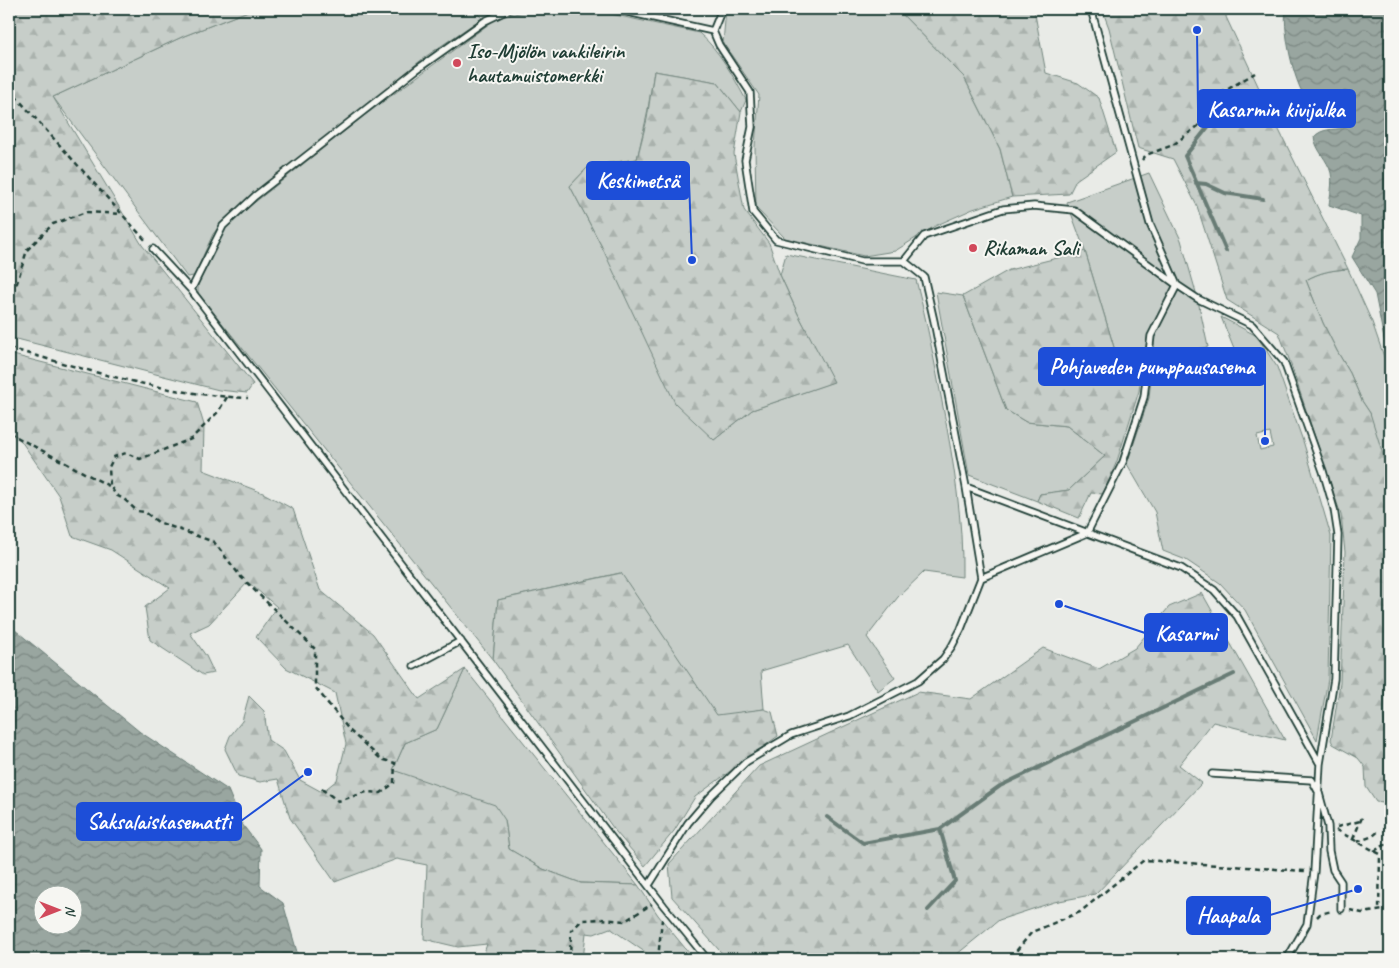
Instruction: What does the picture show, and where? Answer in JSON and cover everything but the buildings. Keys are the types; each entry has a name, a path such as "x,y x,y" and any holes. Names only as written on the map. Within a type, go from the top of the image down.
{"lane":[{"path":"191,290 223,226 255,196 416,70 485,21 510,9"},
{"path":"614,9 713,31"},
{"path":"649,885 688,823 711,796 746,762 791,735 849,716 918,680 943,659 960,629 981,578 966,487 924,277 904,261 862,261 776,240 753,212 745,160 752,127 750,92 719,44 713,31 722,9"},
{"path":"981,578 1087,533 1123,462 1144,397 1151,336 1176,285 1150,224 1091,9"},
{"path":"904,261 924,236 1004,209 1034,206 1074,210 1176,285 1198,299 1252,325 1284,362 1326,481 1334,509 1338,535 1334,680 1320,764 1314,872 1308,924 1287,959"},
{"path":"153,249 191,290 664,906 707,959"},
{"path":"966,487 1181,568 1214,590 1237,616 1320,764"},
{"path":"414,666 461,641"},
{"path":"1212,774 1312,780 1319,794 1328,826 1332,870 1341,882 1341,909"}],"path":[{"path":"1134,168 1146,155 1173,145 1198,126 1208,101 1255,73"},
{"path":"9,89 153,249"},
{"path":"9,290 18,283 27,250 53,224 86,212 122,214"},
{"path":"9,348 120,379 216,397 248,398"},
{"path":"110,486 109,467 114,457 126,453 140,459 190,439 218,412 227,398"},
{"path":"9,433 110,486 116,495 124,499 137,511 146,512 158,522 214,542 241,577 315,649 315,687 350,731 381,759 395,763 394,783 381,793 367,792 338,801 319,787"},
{"path":"1352,839 1363,815"},
{"path":"1360,821 1333,828 1380,854 1379,910"},
{"path":"1357,842 1372,836 1380,830"},
{"path":"1374,851 1390,842"},
{"path":"1013,959 1032,932 1080,912 1144,860 1314,872"},
{"path":"570,959 571,931 582,920 625,921 659,899"},
{"path":"658,959 664,906"}],"green space":[{"path":"9,9 253,9 184,36 53,97 142,245 253,384 247,393 219,390 9,337"},
{"path":"253,9 473,9 482,18 425,57 223,222 213,234 194,276 187,277 53,97 184,36"},
{"path":"536,9 587,9 699,33 720,56 746,100 741,112 717,82 654,71 637,159 589,166 570,186 601,245 714,440 752,410 833,382 780,275 786,254 916,280 934,359 954,471 961,534 962,577 924,572 898,597 867,637 895,678 878,691 848,645 761,671 764,709 717,716 620,573 498,600 493,660 198,293 198,285 226,225 365,115 497,18"},
{"path":"726,9 897,9 964,77 1000,149 1012,197 973,209 935,226 895,251 864,256 785,238 756,208 755,146 759,95 723,43"},
{"path":"897,9 1034,9 1046,73 1078,83 1099,98 1116,152 1076,180 1069,194 1012,197 1000,149 964,77"},
{"path":"1102,9 1227,9 1226,17 1272,116 1348,269 1326,272 1306,280 1323,323 1350,373 1362,401 1370,413 1390,477 1390,636 1385,682 1384,718 1390,767 1390,804 1376,802 1366,787 1365,767 1358,758 1333,744 1331,740 1340,683 1345,552 1341,515 1289,359 1279,333 1227,300 1197,206 1173,159 1138,148 1109,28"},
{"path":"654,71 717,82 741,112 734,154 744,210 769,243 780,275 798,314 834,382 752,410 714,440 675,403 601,245 570,186 589,166 637,159 647,119"},
{"path":"1149,173 1181,240 1197,296 1208,347 1143,357 1119,364 1085,251 1067,202"},
{"path":"1085,251 1119,364 1143,357 1139,391 1117,461 1103,494 1091,493 1079,518 1037,501 1040,494 1069,490 1105,456 1067,426 1026,422 1006,410 963,296 1009,270"},
{"path":"1348,269 1372,322 1390,374 1390,545 1370,413 1362,401 1350,373 1323,323 1306,280 1326,272"},
{"path":"936,292 963,296 1006,410 1026,422 1067,426 1105,456 1069,490 1040,494 1037,501 969,475"},
{"path":"1221,317 1257,336 1277,367 1304,444 1331,536 1328,679 1317,740 1245,610 1220,583 1186,560 1163,551 1155,512 1127,464 1149,398 1153,358 1213,368 1236,354","holes":["1270,433 1273,447 1260,450 1257,436"]},
{"path":"9,354 197,402 204,425 203,470 263,493 293,509 320,590 373,634 419,699 465,669 437,729 405,743 393,770 495,805 505,820 509,849 543,869 581,883 638,885 658,915 694,959 655,959 610,928 594,934 586,933 583,959 482,959 487,944 458,947 424,939 427,865 397,859 335,882 290,818 278,779 260,782 238,776 225,749 230,736 242,721 249,696 264,711 268,740 284,751 300,780 322,792 337,780 346,744 335,693 286,668 256,637 277,607 248,582 209,624 190,633 206,656 214,673 203,675 150,640 145,607 170,588 111,550 72,536 59,496 19,438 9,431"},
{"path":"621,573 717,715 764,709 772,712 778,736 695,797 674,831 645,866 616,832 493,660 498,600"},
{"path":"1202,593 1285,740 1213,722 1179,765 1202,783 1096,894 1054,902 999,920 951,959 727,959 672,897 669,864 759,766 918,692 971,699 1043,648 1099,669 1135,648 1169,607"},
{"path":"465,669 638,885 581,883 543,869 509,849 505,820 393,770 405,743 437,729"}],"water":[{"path":"1286,9 1390,9 1390,349 1385,344 1375,294 1352,257 1361,238 1361,216 1329,205 1332,185 1331,173 1317,147 1314,137 1324,131 1344,128 1350,119 1317,111 1309,104 1303,94 1292,64 1286,33"},
{"path":"9,625 140,732 228,790 242,824 261,849 260,886 283,903 299,959 9,959"}],"waterway":[{"path":"1226,251 1185,156 1215,118 1244,99"},
{"path":"1196,183 1206,184 1225,193 1263,199"},
{"path":"827,817 863,843 940,829 1000,786 1234,674"},
{"path":"928,910 955,881 940,829"}],"place":[{"name":"Kasarmin kivijalka","path":"1197,30"},
{"name":"Iso-Mjölön vankileirin hautamuistomerkki","path":"457,63"},
{"name":"Rikaman Sali","path":"973,248"},
{"name":"Keskimetsä","path":"692,260"},
{"name":"Pohjaveden pumppausasema","path":"1265,441"},
{"name":"Kasarmi","path":"1059,604"},
{"name":"Saksalaiskasematti","path":"308,772"},
{"name":"Haapala","path":"1358,889"}]}
